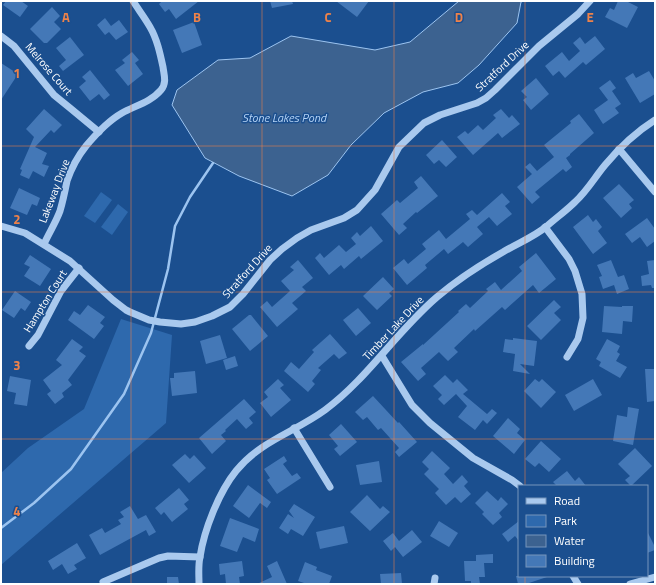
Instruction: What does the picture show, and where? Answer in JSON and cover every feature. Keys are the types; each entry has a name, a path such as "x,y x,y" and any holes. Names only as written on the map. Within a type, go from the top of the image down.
{"street":[{"name":"Lakeway Drive","path":"44,244 60,212 68,180 75,163 86,147 112,120 122,113 152,98 164,85 165,79 156,40 150,26 133,1"},
{"name":"Stratford Drive","path":"1,226 25,233 44,244 79,268 113,300 126,310 149,320 181,324 195,322 212,316 230,307 243,294 270,260 297,238 311,230 344,218 357,210 375,190 398,147 424,123 477,103 486,98 496,90 539,46 578,14 590,1"},
{"name":"Melrose Court","path":"1,36 14,46 54,94 99,132"},
{"name":"Timber Lake Drive","path":"199,584 200,556 204,538 217,502 225,485 246,459 273,440 325,410 341,397 360,380 417,316 436,298 462,277 503,252 532,237 545,227 575,202 619,149 643,127 655,120"},
{"path":"619,149 655,192"},
{"path":"545,227 569,260 575,271 582,294 583,318 578,339 567,357"},
{"name":"Hampton Court","path":"29,346 38,335 61,291 79,268"},
{"path":"382,356 412,405 430,423 473,458 519,485"},
{"path":"294,428 330,487"},
{"path":"102,582 159,558 168,556 200,556"},
{"path":"630,584 655,576"}],"green space":[{"path":"101,192 112,200 95,223 84,216"},
{"path":"118,204 128,212 112,235 101,227"},
{"path":"121,319 172,335 166,423 1,565 1,473 28,448 84,409"}],"water":[{"name":"Stone Lakes Pond","path":"459,1 523,1 521,2 517,23 479,65 458,83 423,92 384,113 351,145 328,175 292,196 239,176 205,158 172,105 177,90 218,60 250,58 291,36 375,50 410,42"}],"building":[{"path":"6,1 21,1 28,6 20,17 3,5"},
{"path":"162,1 199,1 176,19 169,9 165,12 159,4"},
{"path":"270,1 292,1 293,4 272,8"},
{"path":"336,1 369,1 357,17"},
{"path":"618,1 626,1 638,7 627,28 605,17 610,8 614,10"},
{"path":"52,7 60,16 54,22 61,29 47,43 44,43 30,29"},
{"path":"105,18 111,26 119,20 128,32 116,40 109,32 105,35 97,25"},
{"path":"194,22 202,45 182,53 173,30"},
{"path":"595,36 605,49 586,65 583,62 565,78 559,71 553,76 545,66 562,52 569,61 580,51 573,43 580,37 585,44"},
{"path":"70,37 84,55 63,71 59,66 66,60 56,48"},
{"path":"132,52 139,60 135,63 143,74 128,86 115,70 125,63 122,60"},
{"path":"1,63 18,74 1,100"},
{"path":"90,70 110,95 104,100 99,94 90,101 79,87 86,81 82,77"},
{"path":"649,71 655,81 655,94 640,103 625,78 633,73 636,78"},
{"path":"536,78 549,94 531,110 523,100 527,97 521,91"},
{"path":"610,80 616,88 612,91 621,104 615,108 619,113 603,124 594,110 608,100 599,88"},
{"path":"44,109 62,125 54,133 51,130 35,147 47,153 42,164 49,166 44,177 33,171 29,179 20,175 22,170 20,169 34,137 26,129"},
{"path":"501,109 509,118 512,115 520,124 502,138 498,133 473,155 457,137 465,131 468,134 478,125 483,130 496,118 493,115"},
{"path":"579,114 594,133 566,158 572,167 566,172 563,169 535,192 540,197 532,204 517,187 532,174 525,167 530,163 537,171 554,157 544,145 571,123 570,121"},
{"path":"442,140 457,157 446,167 439,160 434,164 426,155"},
{"path":"421,176 438,196 417,213 416,212 403,224 407,228 399,235 381,214 397,200 400,203 418,188 414,182"},
{"path":"619,184 634,200 629,204 632,208 621,218 603,198"},
{"path":"19,188 40,198 37,206 32,204 27,215 10,208"},
{"path":"502,193 510,202 505,206 512,214 497,226 489,217 477,227 483,234 468,247 463,242 448,254 444,249 425,265 427,268 407,285 393,268 404,259 408,264 426,249 422,244 439,230 446,239 470,219 466,214 472,210 477,215"},
{"path":"588,215 593,222 596,219 602,227 598,231 607,243 593,254 573,227"},
{"path":"647,218 655,229 655,241 647,247 640,237 632,243 625,234"},
{"path":"371,226 383,241 361,259 359,256 344,269 341,265 329,275 315,258 320,253 324,258 339,245 346,252 356,244 351,238 357,232 360,236"},
{"path":"536,253 556,279 539,293 533,285 505,310 502,307 475,331 474,329 454,348 458,352 448,361 439,352 421,368 426,374 418,381 401,362 423,345 466,304 470,308 488,291 486,289 495,282 501,290 522,271 519,267"},
{"path":"30,255 51,269 40,286 24,276 30,267 24,264"},
{"path":"298,260 313,278 302,287 306,291 292,303 298,309 277,327 260,307 267,301 272,307 290,291 281,281 294,270 290,267"},
{"path":"611,260 618,277 624,275 629,289 617,294 614,285 603,289 599,277 602,276 597,265"},
{"path":"655,260 655,288 652,288 651,285 642,286 641,276 649,274 647,261"},
{"path":"383,277 394,289 389,293 392,296 377,310 363,296"},
{"path":"15,291 31,302 25,311 21,308 14,318 2,310"},
{"path":"554,300 561,307 554,313 561,320 541,340 527,326"},
{"path":"88,305 105,317 100,323 104,326 94,339 68,320 74,311 80,315"},
{"path":"604,306 633,306 632,322 623,321 622,334 602,332"},
{"path":"358,308 371,323 356,336 343,320"},
{"path":"251,315 268,336 250,351 232,329"},
{"path":"330,334 347,353 339,359 334,354 318,368 321,370 312,381 315,384 308,392 284,371 291,362 299,369 314,352 312,350"},
{"path":"220,335 227,358 206,364 200,341"},
{"path":"513,338 537,341 534,366 520,364 530,374 513,371 515,354 503,352 505,339 513,340"},
{"path":"72,339 83,347 79,351 86,356 68,380 72,385 62,393 64,397 55,404 47,394 51,391 43,380 62,365 56,360"},
{"path":"607,339 620,346 617,352 620,354 616,361 627,367 620,378 599,366 601,362 596,359"},
{"path":"235,356 238,366 226,370 223,360"},
{"path":"645,369 655,369 655,401 647,402"},
{"path":"195,371 197,393 172,396 170,378 174,378 174,373"},
{"path":"445,375 453,383 457,379 468,390 463,394 487,414 492,409 497,413 487,424 483,420 475,430 458,417 467,406 456,394 444,405 438,399 442,395 433,386"},
{"path":"10,376 31,380 27,406 14,404 16,393 7,391"},
{"path":"278,379 284,385 280,388 291,400 271,417 260,403 268,397 264,392"},
{"path":"535,379 539,382 542,379 556,392 541,408 524,391"},
{"path":"593,379 602,395 574,411 565,395"},
{"path":"373,396 417,442 399,457 395,452 399,448 381,428 378,430 367,417 363,420 355,412"},
{"path":"244,399 256,412 249,418 253,423 246,429 237,419 221,435 226,441 212,454 199,438"},
{"path":"628,407 639,409 633,445 613,441 617,415 627,417"},
{"path":"508,418 520,429 517,433 525,440 514,454 493,436"},
{"path":"341,424 357,442 340,456 334,449 338,446 329,435"},
{"path":"541,441 561,459 549,472 539,463 535,467 525,459"},
{"path":"635,448 652,466 632,485 630,485 625,480 630,476 618,464"},
{"path":"432,451 450,468 444,474 453,484 462,475 468,482 464,486 471,494 461,503 455,497 446,505 435,493 439,489 424,474 429,469 422,462"},
{"path":"185,454 190,459 194,455 206,468 189,483 172,465"},
{"path":"284,456 287,461 283,464 292,476 297,473 301,478 277,494 267,480 270,478 264,469"},
{"path":"379,461 382,482 360,485 356,465"},
{"path":"567,471 575,481 579,477 585,485 556,485 553,482"},
{"path":"248,485 271,502 267,508 260,503 249,518 233,506"},
{"path":"179,488 189,500 184,504 188,509 172,522 164,512 161,515 155,508"},
{"path":"487,491 498,501 501,497 508,504 499,513 502,517 493,525 482,514 484,512 475,503"},
{"path":"367,495 380,509 383,506 390,512 370,531 350,512"},
{"path":"294,504 315,517 303,536 291,529 288,534 279,528 288,514 294,518 289,511"},
{"path":"130,506 138,519 146,515 156,532 149,536 146,530 100,555 89,535 102,528 105,533 121,524 118,520 124,517 120,512"},
{"path":"230,518 259,529 255,542 243,537 237,552 220,546"},
{"path":"439,521 458,533 449,547 430,536"},
{"path":"518,522 518,540 515,536 508,542 502,534"},
{"path":"344,526 348,543 320,549 316,532"},
{"path":"412,530 422,542 403,557 395,547 391,551 383,541 393,533 399,541"},
{"path":"648,533 655,547 655,550 648,553"},
{"path":"77,543 86,558 74,565 77,569 68,574 62,564 53,570 48,561"},
{"path":"493,554 493,563 484,563 485,577 479,577 480,584 471,584 471,581 465,581 464,561 476,561 476,555"},
{"path":"242,561 244,576 239,577 240,584 226,584 225,574 220,575 219,564"},
{"path":"277,561 287,584 257,584 272,577 267,566"},
{"path":"305,562 317,567 316,570 332,576 329,584 307,584 298,581"},
{"path":"401,573 402,584 381,584 380,574"},
{"path":"516,576 547,577 526,584 518,584"},
{"path":"167,577 178,577 179,584 167,584"}],"waterway":[{"path":"1,528 34,503 71,469 124,394 151,333 168,269 175,226 190,197 213,163"}]}
